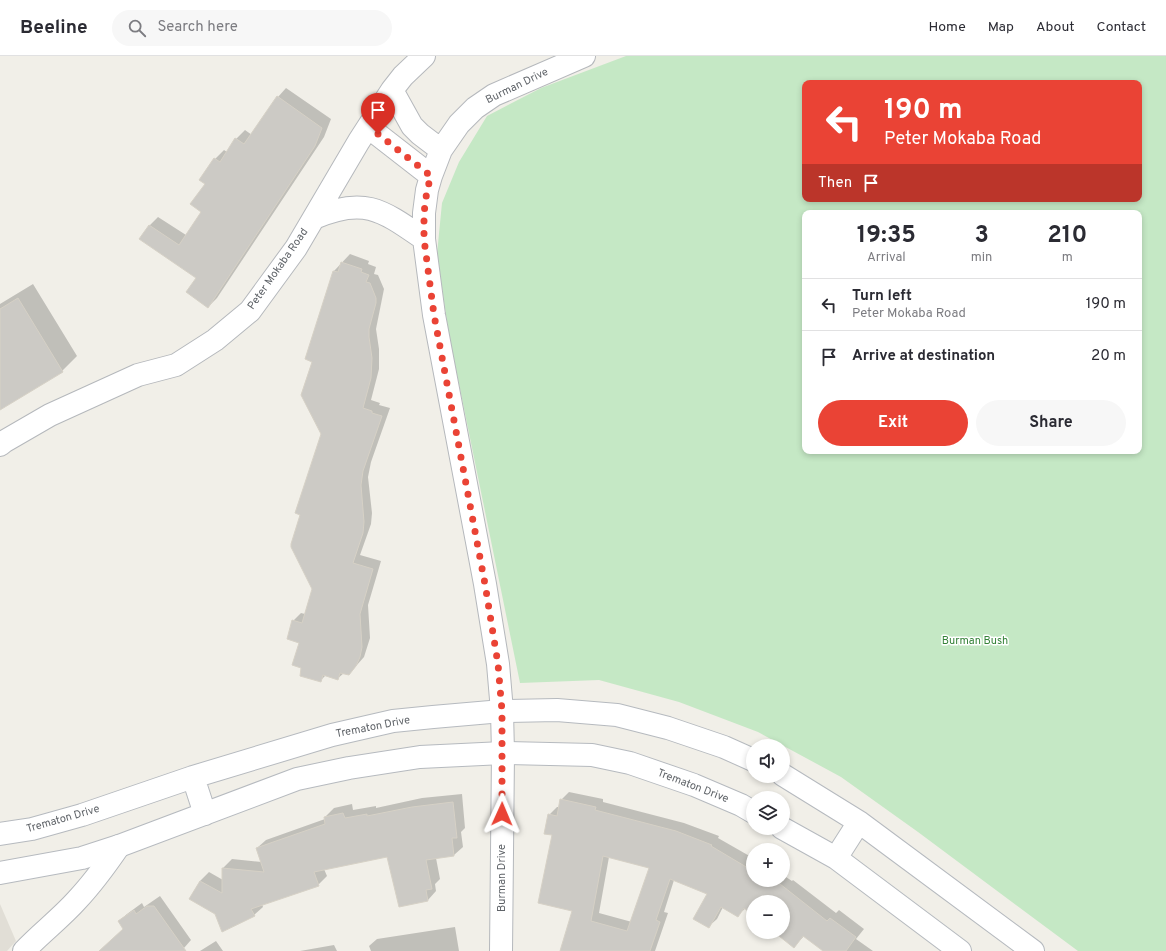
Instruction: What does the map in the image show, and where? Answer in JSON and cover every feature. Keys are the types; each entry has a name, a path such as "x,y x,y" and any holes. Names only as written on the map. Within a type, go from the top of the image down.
{"street":[{"name":"Peter Mokaba Road","path":"0,445 50,415 138,375 176,365 215,340 250,311 296,248 343,168 392,90 403,76 424,56"},
{"name":"Burman Drive","path":"501,951 503,753 502,711 498,664 485,584 434,315 424,239 424,213 427,190 441,150 475,108 494,95 584,56"},
{"path":"392,90 412,126 441,150"},
{"path":"368,127 431,176"},
{"path":"314,218 335,210 350,207 372,209 394,218 424,239"},
{"name":"Trematon Drive","path":"0,834 32,829 82,815 193,777 332,735 393,721 502,711 558,710 617,715 668,728 724,747 746,757"},
{"name":"Trematon Drive","path":"0,872 82,858 119,846 297,779 349,768 420,757 503,753 592,755 630,763 694,785 746,808"},
{"path":"193,777 205,814"},
{"path":"790,779 859,822 1033,951"},
{"path":"836,858 859,822"},
{"path":"790,832 836,858 960,951"},
{"path":"24,951 40,934 77,901 104,868 119,846"}],"shaded area":[{"path":"0,904 16,941 7,951 0,951"}],"green space":[{"name":"Burman Bush","path":"626,56 1166,56 1166,951 1078,951 918,832 841,777 790,749 790,739 771,739 758,732 679,702 599,680 520,683 449,335 437,254 442,203 459,162 487,116 541,88"}],"building":[{"path":"277,96 322,128 315,146 208,308 186,292 196,278 139,239 149,225 179,245 201,212 190,204 205,184 199,180 214,158 220,162 235,138 244,144"},
{"path":"341,262 362,269 361,272 369,275 366,282 370,283 376,298 369,329 372,358 371,378 363,408 382,416 363,471 361,485 364,522 363,533 353,563 373,569 360,614 362,647 360,657 356,666 349,675 340,673 338,680 323,675 321,682 300,676 301,668 292,665 299,643 287,639 292,620 302,623 312,589 291,547 291,544 300,515 295,513 321,434 301,395 312,362 305,359 333,271 338,272"},
{"path":"18,298 63,372 0,410 0,309"},
{"path":"560,799 596,807 595,810 676,831 712,845 711,846 746,867 746,887 784,887 827,921 830,918 856,937 846,951 823,951 803,936 794,948 783,939 790,939 790,895 746,895 746,910 744,908 738,917 721,907 709,928 693,919 707,894 670,879 656,920 660,922 650,951 560,951 572,911 538,903 552,835 544,834 548,814 557,816","holes":["603,856 649,868 627,931 591,921"]},
{"path":"453,802 457,838 452,838 454,856 426,860 432,889 426,890 428,901 399,907 387,857 314,872 319,886 251,909 255,916 222,932 215,914 189,899 200,881 222,893 222,868 264,872 256,848 325,824 324,817 343,813 345,818 367,814 367,816 412,807"},
{"path":"147,906 154,906 186,951 99,951 123,929 118,921 134,910 136,914"}],"route":[{"path":"378,134 431,176 427,190 424,213 424,239 434,315 485,584 498,664 502,711 502,814"}]}
